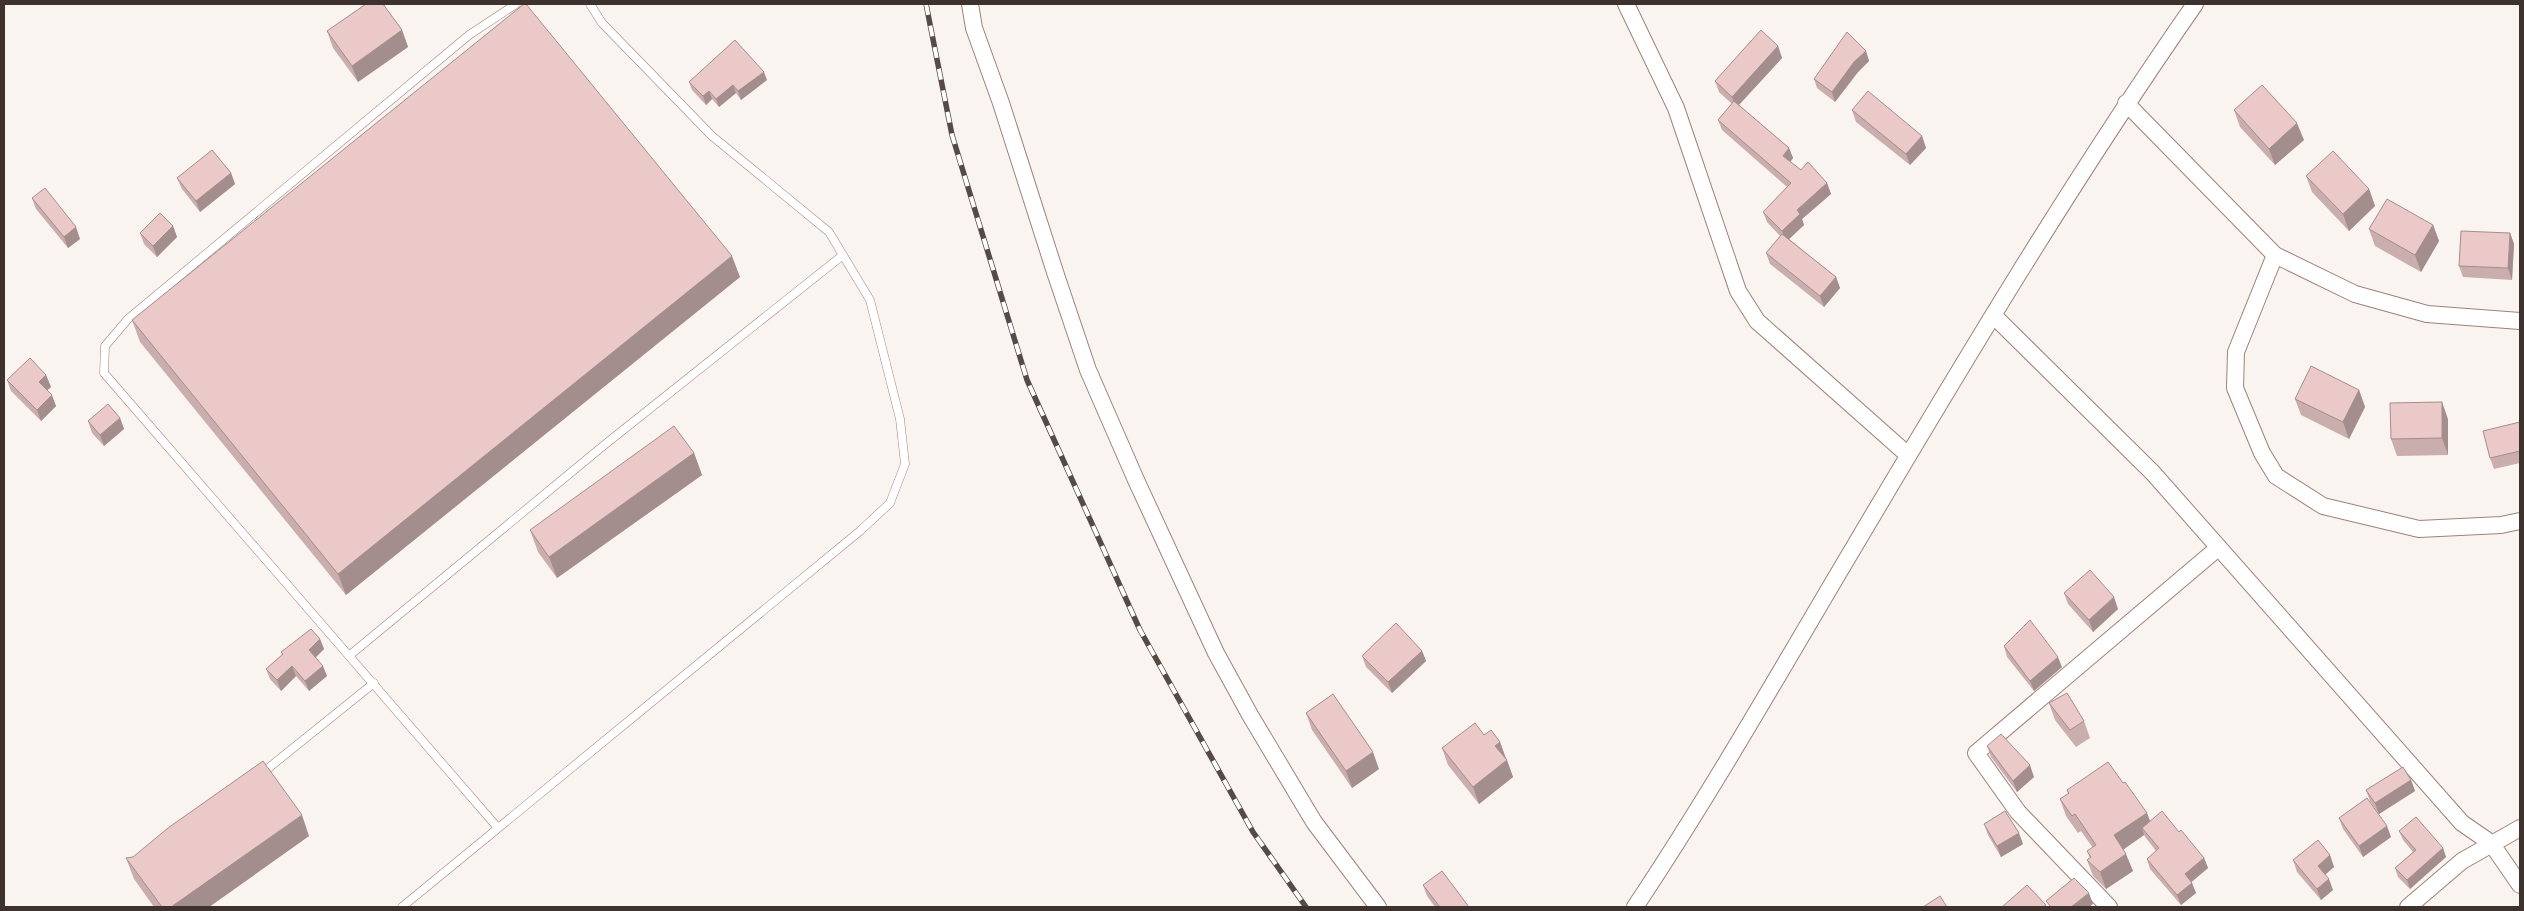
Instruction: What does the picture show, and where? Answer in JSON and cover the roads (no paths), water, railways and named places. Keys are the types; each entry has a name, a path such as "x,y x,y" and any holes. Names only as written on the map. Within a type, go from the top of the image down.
{"street":[{"path":"970,4 974,28 1001,103 1085,362 1136,480 1212,644 1250,715 1314,822 1378,907"},
{"path":"1626,4 1676,108 1738,291 1757,321 1908,455"},
{"path":"1635,907 1683,835 1908,455 1994,316 2126,104 2195,4"},
{"path":"2126,104 2275,255 2355,294 2428,314 2520,321"},
{"path":"2275,255 2236,352 2235,388 2262,453 2276,476 2324,506 2419,529 2501,525 2520,521"},
{"path":"1994,316 2152,473 2462,822 2490,843 2520,885"},
{"path":"2108,907 2018,812 1976,752 2218,548"},
{"path":"2408,907 2462,861 2490,843 2520,828"}],"lane":[{"path":"498,828 104,373 105,346 128,319 469,35 516,4"},
{"path":"402,907 853,537 890,503 905,464 900,419 870,300 829,232 712,136 602,23 590,4"},
{"path":"350,655 603,446 843,255"},
{"path":"252,782 374,683"}],"railway":[{"path":"926,4 952,135 1027,380 1140,630 1253,832 1306,907"}]}
